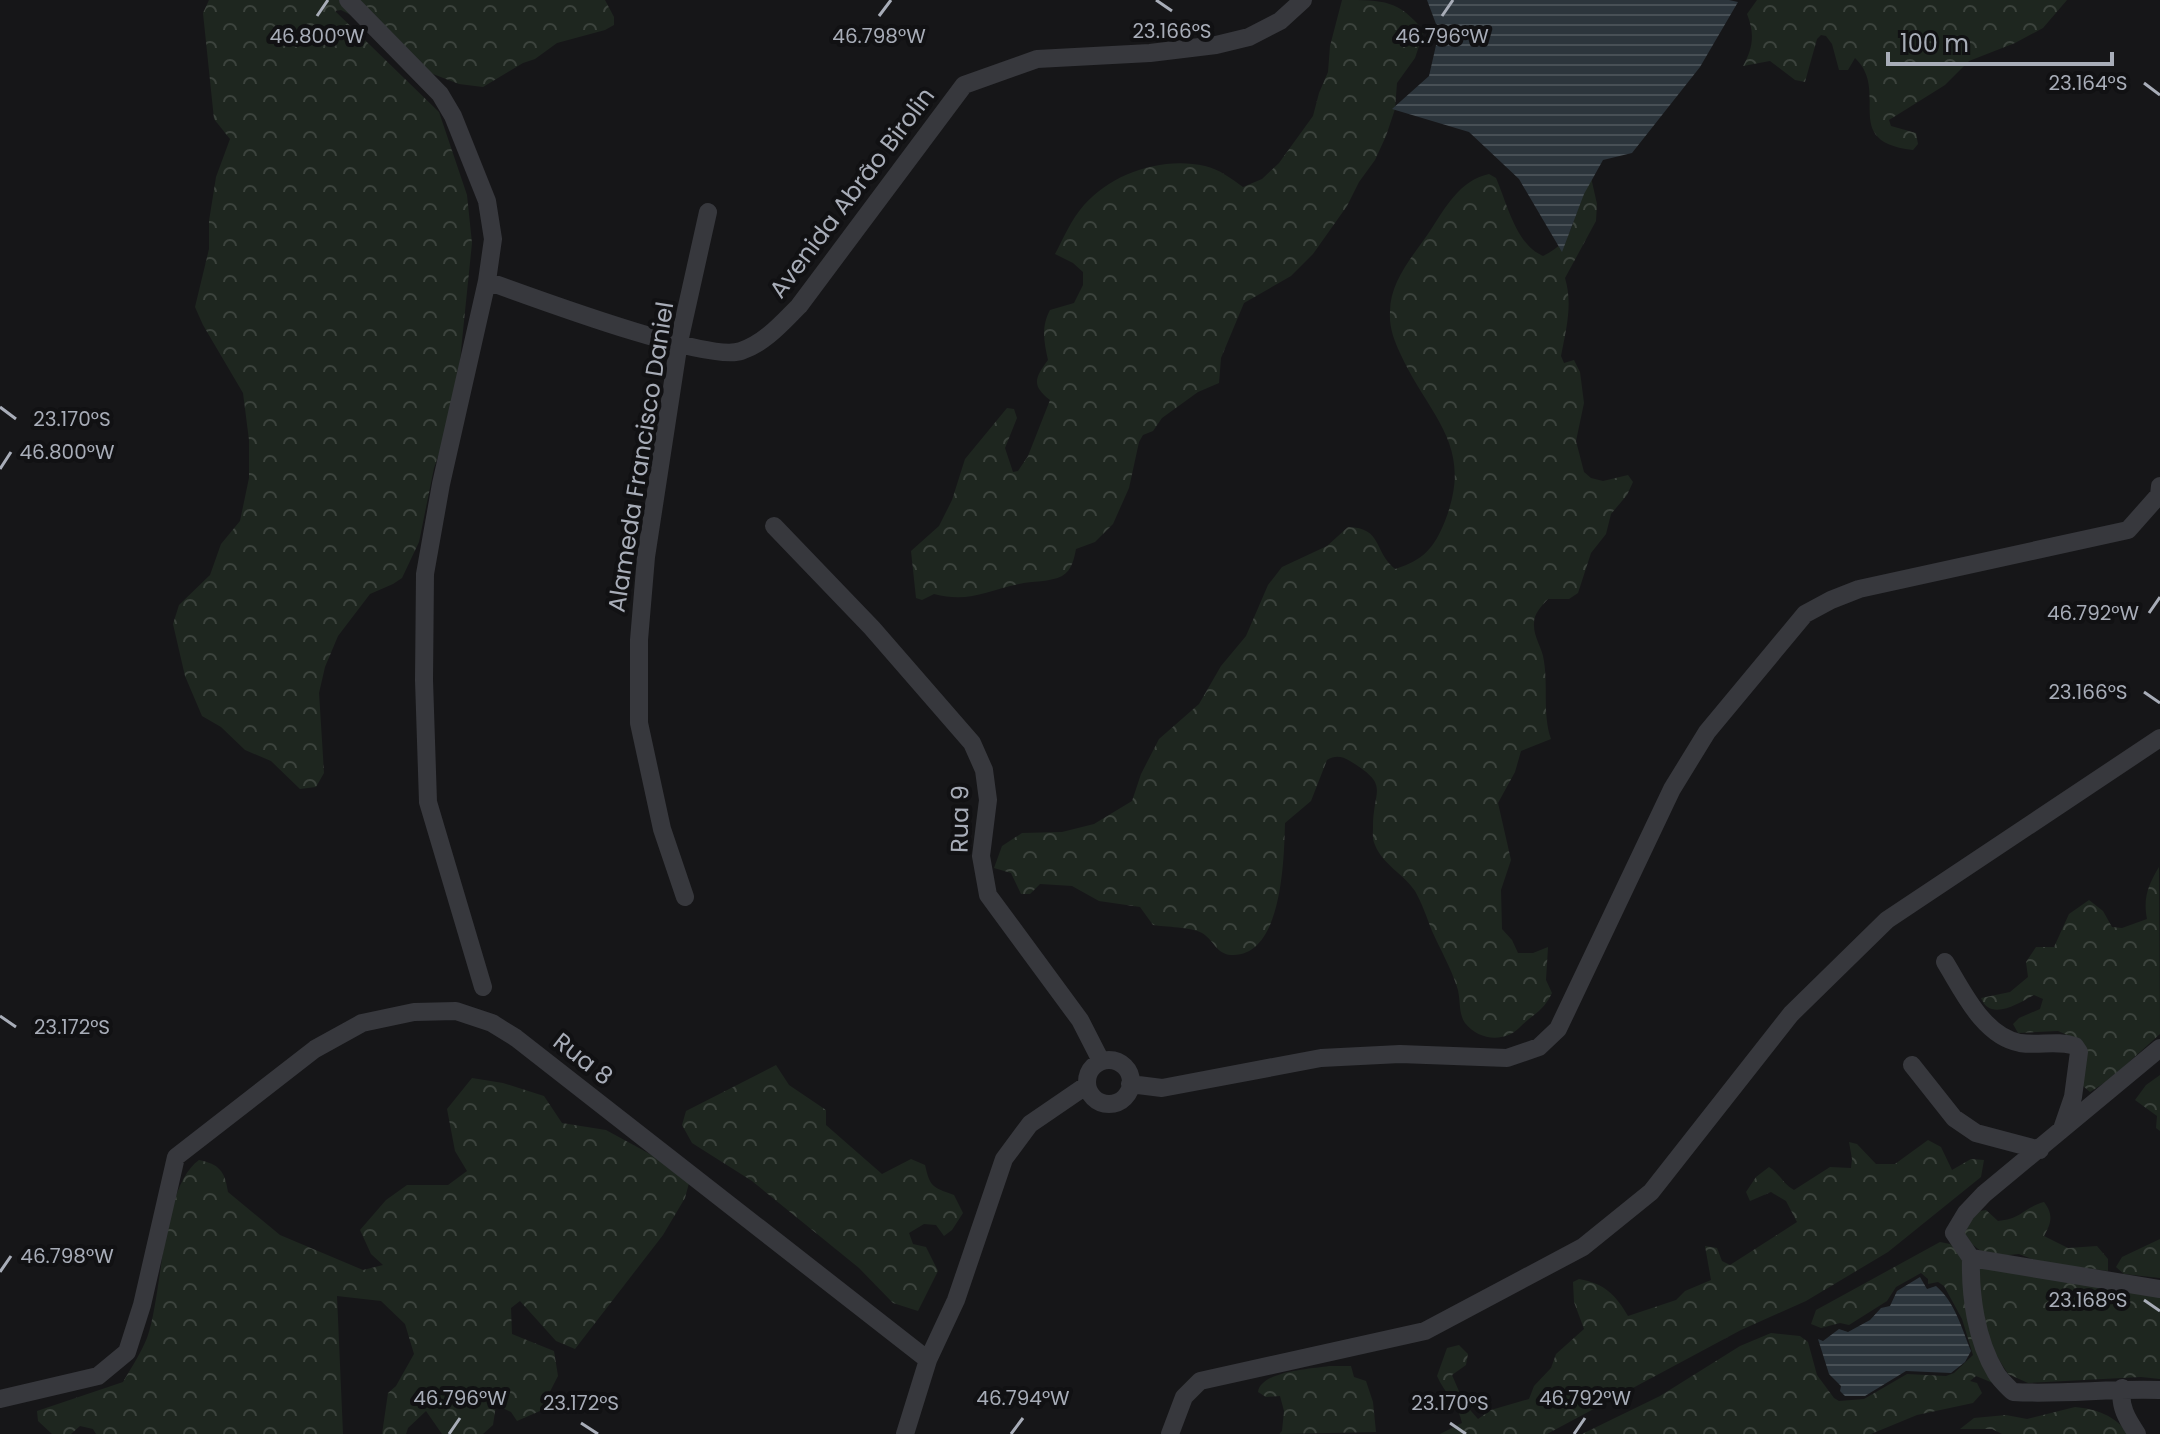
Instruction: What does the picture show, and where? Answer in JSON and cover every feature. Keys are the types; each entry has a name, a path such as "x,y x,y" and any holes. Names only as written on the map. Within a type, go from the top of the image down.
{"street":[{"path":"348,0 440,94 453,116 487,201 493,239 487,281 441,484 425,574 428,802 483,987"},
{"name":"Avenida Abrão Birolin","path":"487,281 589,317 714,352 739,352 778,328 799,306 964,85 1037,59 1150,53 1216,45 1249,37 1280,21 1303,0"},
{"name":"Alameda Francisco Daniel","path":"685,897 662,829 651,784 639,710 639,640 646,557 679,342 708,212"},
{"path":"1130,1084 1162,1088 1321,1058 1400,1054 1507,1058 1539,1047 1558,1029 1672,789 1707,732 1805,614 1859,589 2128,530 2159,495 2160,486"},
{"name":"Rua 9","path":"774,526 872,628 972,743 984,770 988,800 981,856 988,895 1080,1020 1101,1061"},
{"path":"1170,1434 1184,1397 1200,1381 1425,1331 1583,1247 1651,1192 1791,1014 1887,920 2160,738"},
{"path":"1945,962 1974,1008 1994,1032 2018,1042 2063,1042 2075,1046 2079,1052 2073,1097 2061,1131"},
{"name":"Rua 8","path":"0,1399 98,1376 127,1352 142,1305 176,1157 315,1049 362,1023 414,1012 456,1011 492,1023 516,1038 928,1360"},
{"path":"2160,1048 1984,1194 1966,1213 1954,1233 1971,1258 1974,1310 1984,1343 1996,1374 2013,1392 2043,1394 2122,1388 2160,1390"},
{"path":"1101,1061 1122,1064 1127,1069 1130,1084 1126,1096 1107,1104 1094,1098 1087,1085 1089,1071 1101,1061"},
{"path":"1912,1065 1954,1118 1976,1133 2040,1150"},
{"path":"905,1434 928,1360 956,1300 1004,1159 1030,1124 1087,1085"},
{"path":"1971,1258 2160,1289"},
{"path":"2122,1388 2120,1398 2125,1417 2137,1434"}],"green space":[{"path":"209,0 605,0 614,17 614,25 605,30 557,43 535,59 483,87 459,84 425,71 353,16 341,10 335,11 439,112 467,195 472,243 455,409 434,468 419,542 402,578 370,594 338,636 325,667 319,693 324,773 316,787 300,789 271,761 245,750 221,727 202,716 185,676 173,624 179,605 210,575 221,544 240,521 249,478 249,440 243,393 195,307 209,249 209,221 216,177 230,139 214,119 203,13"},
{"path":"1342,0 1389,4 1406,13 1424,31 1415,58 1397,83 1395,109 1375,160 1313,254 1291,276 1244,303 1221,358 1219,383 1198,392 1162,418 1153,431 1143,435 1129,488 1113,524 1095,542 1076,549 1065,574 967,597 934,594 922,600 916,598 911,551 939,526 952,500 965,459 1007,408 1014,409 1017,418 1005,448 1013,472 1018,471 1028,456 1050,400 1040,390 1037,381 1048,360 1045,322 1050,310 1074,303 1083,285 1083,272 1055,254 1079,211 1096,194 1124,176 1172,163 1205,166 1243,187 1262,179 1279,163 1313,116 1328,72 1330,46"},
{"path":"1757,0 2067,0 2043,28 1969,61 1945,85 1889,120 1891,126 1916,133 1918,144 1913,150 1891,145 1878,137 1872,126 1865,71 1855,58 1848,70 1839,70 1832,44 1826,36 1821,35 1817,39 1805,82 1795,80 1770,61 1743,66 1752,41 1747,14"},
{"path":"1590,173 1597,204 1596,221 1565,278 1569,307 1561,356 1564,363 1574,360 1580,372 1584,403 1576,441 1584,472 1591,478 1603,481 1628,475 1633,482 1627,495 1611,514 1606,534 1591,553 1578,593 1569,599 1548,599 1536,614 1534,630 1545,667 1551,739 1521,751 1515,772 1498,803 1511,860 1501,890 1502,929 1518,953 1533,953 1548,947 1546,980 1552,993 1545,1005 1506,1036 1484,1036 1465,1023 1455,980 1418,896 1383,858 1374,843 1375,783 1363,769 1341,757 1327,760 1311,801 1285,823 1281,880 1271,924 1261,940 1248,952 1226,954 1198,931 1153,925 1140,907 1099,901 1072,886 1040,884 1030,894 1021,894 1011,873 994,868 1002,846 1022,833 1062,832 1094,824 1132,801 1141,774 1159,739 1199,704 1221,666 1246,636 1268,585 1282,567 1327,546 1348,527 1367,531 1395,569 1414,562 1432,546 1445,521 1453,494 1455,471 1445,432 1411,375 1392,333 1391,301 1398,279 1448,204 1479,177 1489,174 1496,178 1519,233 1534,251 1543,256 1569,234 1575,215 1578,181"},
{"path":"2159,867 2160,1034 2109,1080 2090,1092 2083,1086 2081,1041 2058,1031 2018,1033 2013,1024 2040,1009 2043,999 2034,995 1998,1010 1985,1005 1981,998 2010,992 2028,977 2026,962 2036,947 2054,947 2069,914 2089,900 2103,911 2112,927 2122,928 2147,919 2147,892"},
{"path":"776,1065 789,1085 826,1110 826,1125 882,1174 911,1159 925,1165 933,1185 954,1195 963,1213 952,1230 944,1236 936,1225 924,1224 909,1233 913,1244 926,1247 938,1271 918,1311 893,1303 859,1268 752,1181 692,1143 682,1125 686,1111"},
{"path":"2160,1075 2160,1131 2156,1128 2157,1116 2135,1100 2146,1085"},
{"path":"472,1078 503,1083 544,1096 562,1123 606,1130 661,1160 689,1183 685,1198 663,1235 575,1349 556,1341 520,1301 511,1308 512,1334 554,1351 558,1376 540,1411 517,1421 511,1412 496,1405 493,1425 483,1434 442,1434 426,1411 408,1428 406,1434 382,1434 388,1393 396,1386 414,1354 405,1324 381,1301 337,1296 343,1434 96,1434 93,1429 80,1426 71,1434 52,1434 38,1421 37,1411 123,1382 147,1338 177,1193 199,1160 220,1170 228,1192 280,1235 363,1270 383,1265 371,1254 360,1230 386,1200 407,1185 448,1185 467,1171 455,1151 447,1109"},
{"path":"1928,1140 1941,1147 1952,1170 1971,1159 1984,1160 1981,1177 1888,1252 1806,1301 1741,1330 1547,1434 1440,1434 1462,1423 1437,1376 1447,1348 1459,1345 1468,1354 1466,1365 1452,1375 1464,1403 1478,1419 1491,1410 1529,1399 1534,1386 1551,1368 1556,1354 1584,1329 1574,1302 1573,1282 1579,1279 1603,1287 1614,1296 1628,1316 1676,1300 1685,1291 1711,1280 1705,1246 1717,1248 1722,1261 1730,1265 1797,1222 1786,1201 1771,1192 1750,1201 1746,1192 1756,1177 1769,1167 1794,1190 1830,1167 1851,1168 1849,1142 1857,1144 1876,1164 1895,1164"},
{"path":"2044,1202 2050,1219 2044,1236 2068,1248 2097,1246 2108,1259 2108,1271 2042,1263 2019,1254 1988,1257 1972,1244 1964,1232 1973,1212 1986,1210 1998,1221 2012,1218"},
{"path":"2160,1239 2160,1278 2124,1274 2116,1267 2122,1257"},
{"path":"1940,1242 1950,1244 1961,1253 1993,1383 1976,1376 1970,1381 1977,1383 1982,1393 1973,1403 1917,1415 1871,1434 1582,1434 1660,1396 1740,1346 1771,1333 1800,1336 1808,1342 1817,1375 1839,1401 1864,1399 1907,1374 1946,1376 1954,1373 1973,1355 1962,1319 1944,1286 1938,1282 1928,1284 1928,1279 1921,1273 1896,1287 1887,1301 1849,1325 1840,1323 1821,1328 1811,1324 1816,1310"},
{"path":"1976,1266 2160,1295 2160,1379 2141,1377 2028,1383 2008,1374 1993,1350 1980,1311"},
{"path":"1329,1366 1351,1366 1354,1377 1366,1381 1373,1402 1376,1432 1279,1434 1284,1411 1280,1396 1266,1397 1258,1392 1261,1385 1277,1375"},
{"path":"2075,1407 2104,1414 2128,1434 2002,1434 1992,1429 1960,1429 1974,1418 2006,1415 2027,1419"}],"shaded area":[{"path":"1427,0 1738,2 1700,67 1632,153 1603,160 1584,194 1562,252 1519,179 1469,132 1392,109 1429,76 1439,32"},
{"path":"1920,1277 1927,1289 1936,1286 1943,1292 1953,1308 1971,1351 1965,1362 1951,1373 1906,1371 1865,1396 1845,1396 1840,1391 1841,1386 1829,1374 1818,1339 1823,1341 1839,1329 1848,1332 1870,1320 1881,1308 1890,1306 1897,1291"}]}
